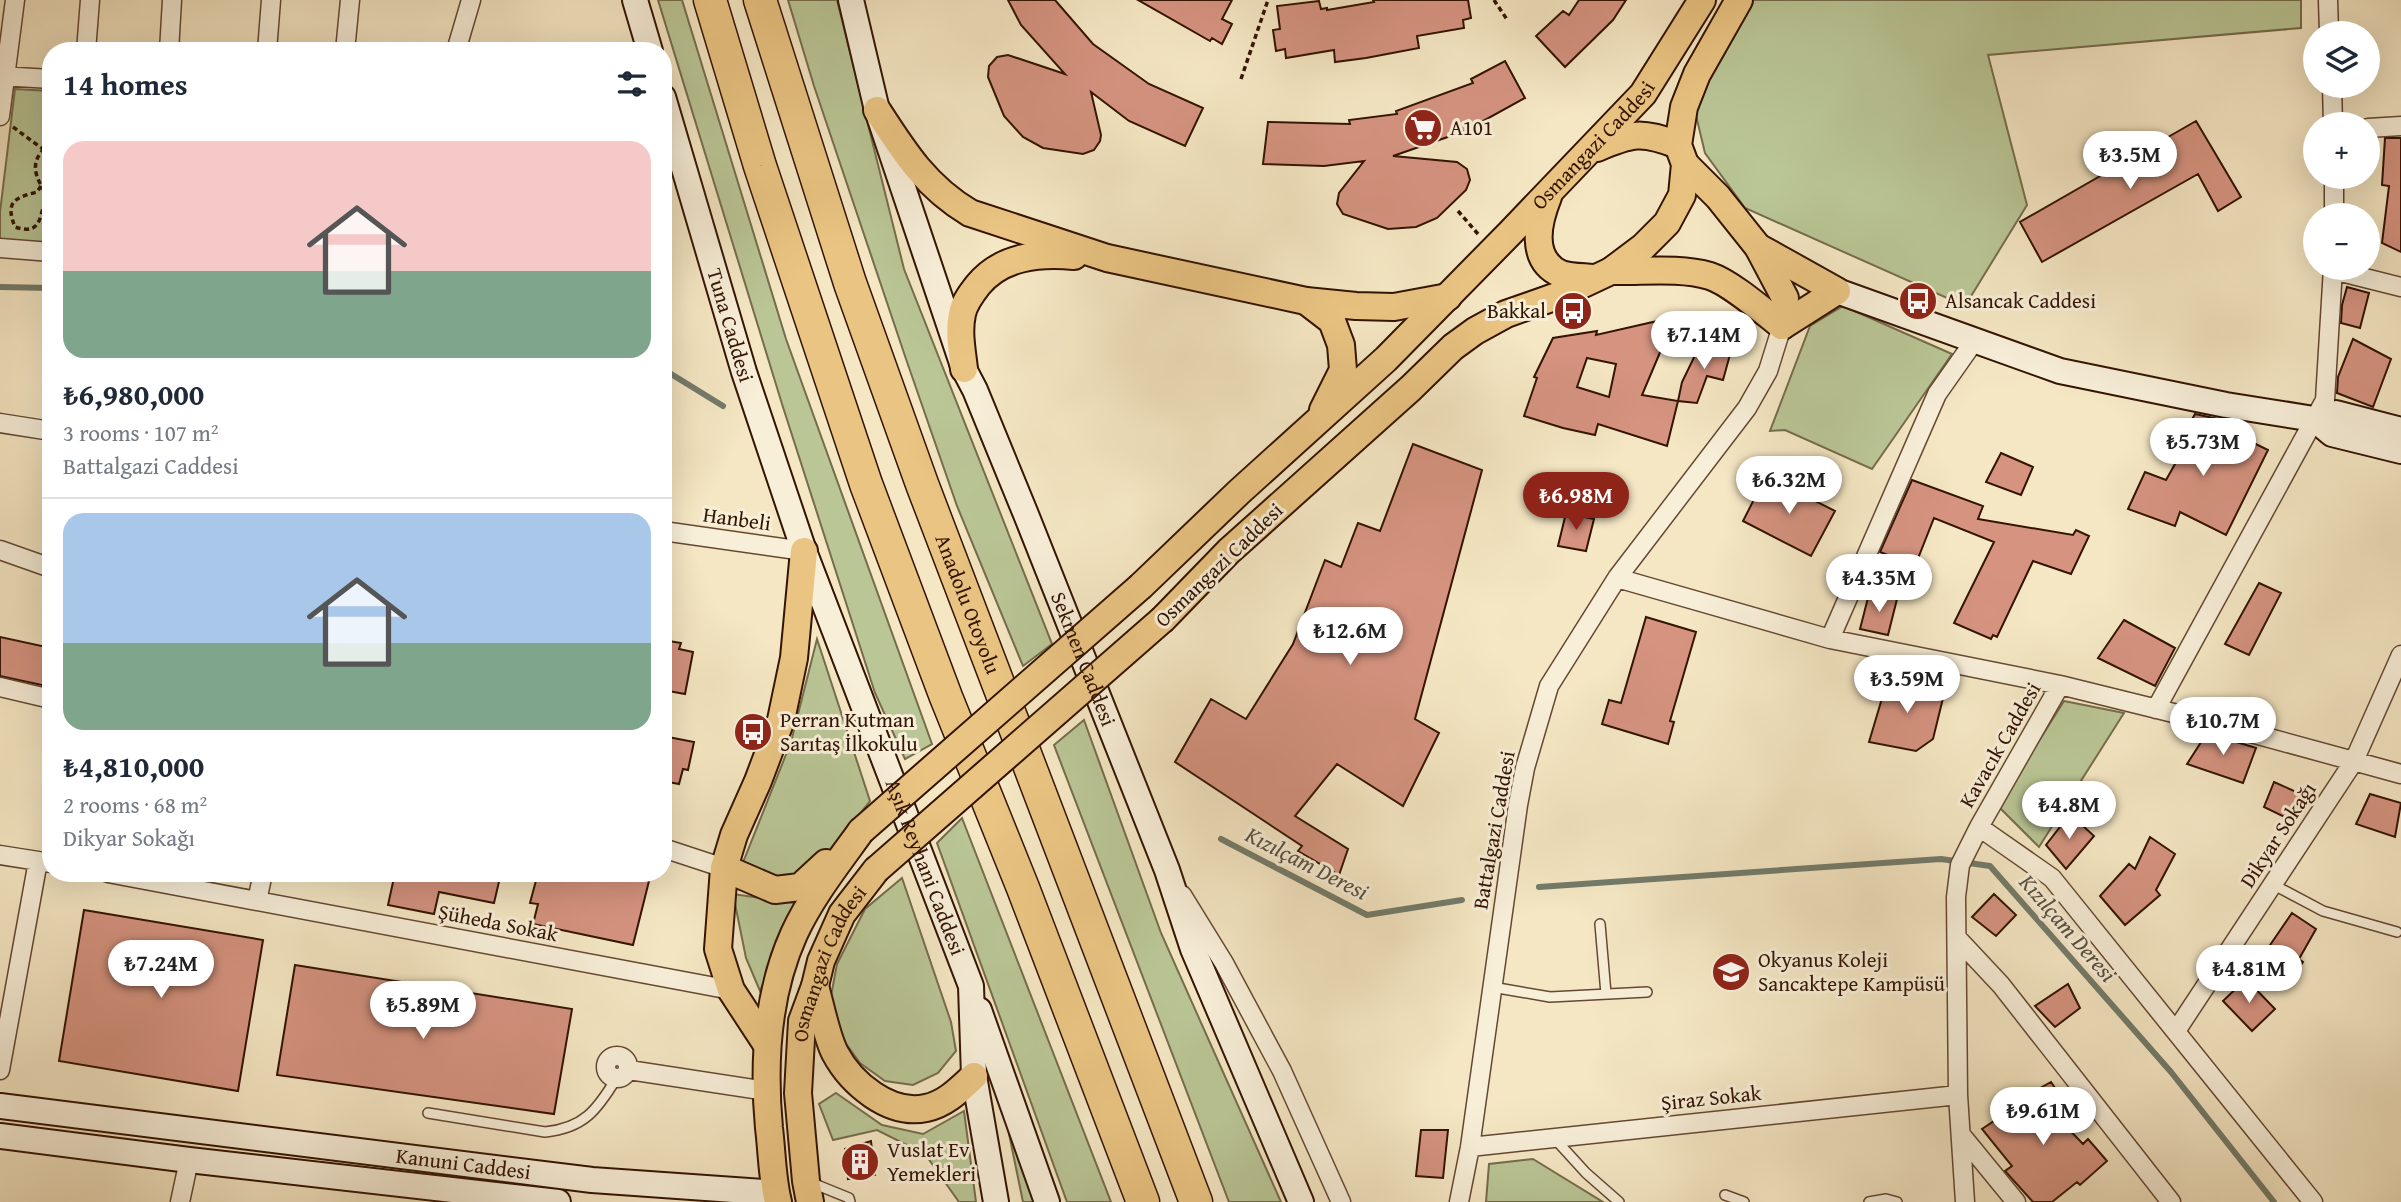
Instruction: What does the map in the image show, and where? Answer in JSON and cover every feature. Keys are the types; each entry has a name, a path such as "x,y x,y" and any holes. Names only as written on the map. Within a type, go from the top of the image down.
{"highway":[{"path":"710,0 760,166 866,484 1143,1202"},
{"name":"Anadolu Otoyolu","path":"760,0 850,283 922,484 1196,1202"}],"main road":[{"path":"635,0 647,42"},
{"name":"Sekmen Caddesi","path":"851,0 877,110 964,369 1027,517 1167,870 1193,949 1301,1202"},
{"name":"Osmangazi Caddesi","path":"794,1196 766,1091 767,1045 777,981 794,933 832,871 861,831 1141,586 1232,497 1386,359 1643,94 1702,0"},
{"name":"Osmangazi Caddesi","path":"794,1196 802,1021 821,961 842,914 876,870 1163,619 1229,551 1453,347 1506,314 1560,295 1602,274 1643,247 1667,223 1682,195 1684,107 1697,74 1739,0"},
{"path":"877,110 904,152 927,181 950,201 970,213 1107,258 1306,301 1394,307 1448,297"},
{"name":"Tuna Caddesi","path":"672,128 744,372 804,551"},
{"path":"1572,169 1597,148 1640,134 1660,138 1682,154 1758,247 1785,298 1782,326"},
{"path":"1551,189 1539,220 1538,248 1550,266 1562,274 1664,270 1711,276 1782,326"},
{"path":"1758,247 1837,291 2060,371 2226,405 2314,419 2336,413 2401,430"},
{"path":"964,369 960,328 962,310 982,280 999,267 1016,259 1036,255 1107,258"},
{"path":"1782,326 1837,291"},
{"path":"1306,301 1332,321 1341,345 1343,370 1318,421"},
{"path":"2314,419 2332,434 2401,451"},
{"path":"767,1045 731,990 718,949 724,868 734,835 781,720 794,658 804,551"},
{"name":"Aşık Reyhani Caddesi","path":"804,551 971,986 1047,1202"},
{"path":"724,868 775,890 800,887 861,831"},
{"path":"815,986 836,1055 867,1090 889,1104 905,1108 926,1108 953,1095 974,1076"},
{"name":"Aşık Reyhani Caddesi","path":"971,986 974,1076 996,1202"},
{"name":"Kanuni Caddesi","path":"0,1107 592,1180 794,1196"},
{"path":"189,1160 194,1131"},
{"name":"Kanuni Caddesi","path":"0,1136 558,1202"}],"street":[{"path":"5,121 2,76 15,0"},
{"path":"87,42 90,0"},
{"path":"170,42 172,0"},
{"path":"268,42 271,0"},
{"path":"346,42 350,0"},
{"path":"459,42 471,0"},
{"path":"2328,0 2329,21"},
{"path":"2,76 42,78"},
{"path":"2380,127 2401,126"},
{"path":"0,248 42,251"},
{"path":"2156,709 2325,400 2332,280"},
{"path":"2375,280 2401,287"},
{"name":"Battalgazi Caddesi","path":"1459,1197 1470,1147 1518,805 1525,768 1549,686 1617,578 1747,408 1768,371 1782,326"},
{"path":"1830,639 1937,394 1975,340"},
{"path":"0,423 42,430"},
{"name":"Hanbeli","path":"672,532 804,551"},
{"path":"0,550 42,562"},
{"path":"1617,578 1830,639 2060,685 2401,774"},
{"name":"Dikyar Sokağı","path":"2176,1031 2354,761 2401,655"},
{"name":"Kavacık Caddesi","path":"1965,1202 1958,1095 1956,897 1964,858 1979,827 2060,685"},
{"path":"0,687 42,697"},
{"path":"1979,827 2052,878 2313,1202"},
{"path":"672,851 724,868"},
{"path":"0,855 42,862"},
{"path":"1167,870 1224,963 1282,1071 1341,1202"},
{"path":"0,1070 42,876"},
{"name":"Şüheda Sokak","path":"155,882 731,990"},
{"path":"257,901 261,882"},
{"path":"1957,938 2001,985 2171,1202"},
{"path":"623,1074 766,1091"},
{"name":"Şiraz Sokak","path":"1470,1147 1958,1095"},
{"path":"1962,1136 2017,1202"},
{"path":"180,1202 189,1160"}],"lane":[{"path":"2272,884 2323,911 2397,932"},
{"path":"1600,923 1606,994"},
{"path":"1492,987 1550,997 1647,992"},
{"path":"428,1114 545,1132 560,1131 572,1127 593,1112 623,1074"},
{"path":"1554,1138 1586,1173 1619,1202"},
{"path":"1725,1195 1744,1202"},
{"path":"794,1196 849,1198 850,1202"},
{"path":"1868,1202 1886,1199 1897,1202"}],"path":[{"path":"1241,79 1268,0"},
{"path":"1494,0 1508,21"},
{"path":"5,121 42,149 35,165 41,186 37,192 20,196 12,204 10,214 15,227 25,230 33,227 42,214"},
{"path":"1458,211 1478,234"}],"green space":[{"path":"658,0 682,0 786,339 932,744 905,759 875,693 782,404"},
{"path":"788,0 837,0 904,269 1052,644 1023,666 957,506 814,86"},
{"path":"1752,0 2301,0 2301,28 1988,55 2027,205 1965,306 1745,208 1705,153 1694,107"},
{"path":"15,89 42,90 42,244 0,240 0,212"},
{"path":"1843,306 1952,354 1872,469 1785,430 1770,431 1810,326"},
{"path":"817,639 870,801 811,875 778,883 742,865 791,742"},
{"path":"2064,701 2124,713 2039,847 1998,806"},
{"path":"1084,720 1161,933 1281,1202 1229,1202 1054,745"},
{"path":"962,818 1111,1202 1067,1202 937,843"},
{"path":"902,878 951,1022 956,1051 938,1073 913,1085 885,1081 860,1063 839,1034 830,1001 837,964 865,909"},
{"path":"733,894 795,903 760,991 746,958"},
{"path":"836,1093 882,1125 923,1134 964,1111 976,1202 959,1202 925,1154 877,1130 833,1140 819,1104"},
{"path":"1008,1129 1035,1202 1023,1202"},
{"path":"1533,1159 1603,1202 1486,1202 1489,1164"}],"building":[{"path":"1008,0 1055,0 1093,44 1149,84 1203,108 1185,146 1129,121 1091,92 1101,135 1094,150 1083,154 1043,148 1023,137 1004,116 988,77 989,66 997,57 1008,55 1065,74 1021,25"},
{"path":"1138,0 1232,0 1222,19 1232,24 1222,44 1212,38 1210,41"},
{"path":"1373,0 1468,0 1471,18 1463,20 1464,28 1417,36 1419,48 1366,58 1335,62 1334,50 1286,58 1285,49 1276,51 1273,30 1280,29 1277,6 1319,1 1321,9 1327,10 1374,2"},
{"path":"1579,0 1626,0 1613,20 1565,67 1536,36 1563,11 1569,15"},
{"path":"1505,61 1525,98 1465,131 1393,156 1457,162 1467,169 1470,180 1466,190 1437,218 1416,227 1388,229 1343,214 1337,204 1339,193 1364,161 1324,166 1263,164 1268,122 1350,124 1349,120 1397,114 1396,111 1473,83 1471,79"},
{"path":"2196,121 2241,197 2218,211 2198,174 2042,262 2020,222"},
{"path":"2385,138 2401,138 2401,252 2382,243 2389,186 2382,185"},
{"path":"2347,287 2369,293 2360,328 2341,323"},
{"path":"1675,317 1642,395 1678,401 1667,446 1598,424 1595,435 1524,416 1537,378 1534,377 1553,338 1597,331 1596,335","holes":["1587,358 1616,364 1609,397 1577,387"]},
{"path":"2353,339 2391,359 2373,407 2337,393 2338,377"},
{"path":"1702,341 1731,351 1723,380 1707,376 1697,403 1678,401 1682,382"},
{"path":"2195,414 2218,419 2230,425 2227,430 2268,450 2226,535 2180,512 2175,526 2128,509 2145,472 2166,480 2184,448 2178,446"},
{"path":"1413,444 1482,470 1415,719 1439,733 1403,806 1337,764 1295,816 1348,849 1339,875 1298,851 1302,846 1175,762 1211,699 1246,719 1293,644 1325,560 1341,567 1358,523 1380,531"},
{"path":"2001,453 2033,467 2021,495 1986,482"},
{"path":"1766,476 1835,511 1811,556 1743,521"},
{"path":"1912,480 1983,506 1978,519 2073,535 2076,530 2089,536 2071,574 2033,561 1997,637 1993,635 1991,639 1954,623 1994,542 1934,518 1915,566 1880,552"},
{"path":"1566,513 1594,519 1586,551 1558,546"},
{"path":"2259,583 2281,593 2249,655 2225,644"},
{"path":"1869,594 1897,599 1888,635 1860,629"},
{"path":"1646,617 1696,632 1670,721 1674,722 1668,744 1602,724 1609,700 1621,703"},
{"path":"2124,620 2175,648 2155,686 2098,658"},
{"path":"0,637 42,646 42,685 0,676"},
{"path":"672,642 681,643 679,649 693,652 685,694 672,692"},
{"path":"1889,675 1945,690 1933,739 1916,751 1869,742"},
{"path":"2207,733 2256,748 2243,783 2187,764"},
{"path":"672,738 694,742 688,770 683,769 679,784 672,783"},
{"path":"2274,782 2303,795 2291,820 2264,807"},
{"path":"2370,794 2401,803 2395,837 2356,824"},
{"path":"2070,814 2094,836 2066,869 2046,845"},
{"path":"2150,837 2175,854 2156,890 2160,895 2125,925 2100,896 2129,864 2135,869"},
{"path":"393,882 499,882 494,903 439,892 434,914 388,905"},
{"path":"536,882 649,882 633,945 533,924 538,904 530,903"},
{"path":"1994,894 2016,915 1996,936 1972,917"},
{"path":"84,910 263,940 238,1091 59,1061"},
{"path":"2292,913 2316,929 2299,959 2303,962 2287,986 2253,970"},
{"path":"295,965 572,1009 554,1114 277,1075"},
{"path":"2246,979 2275,1009 2252,1031 2223,1001"},
{"path":"2068,984 2080,1008 2055,1027 2035,1006"},
{"path":"2051,1082 2070,1110 2058,1118 2083,1144 2088,1139 2107,1161 2080,1185 2077,1182 2052,1202 2033,1202 2005,1171 2012,1166 1982,1129 2018,1105 2015,1102"},
{"path":"1421,1130 1448,1130 1443,1178 1416,1176"},
{"name":"Vuslat Ev Yemekleri","path":"871,1141 875,1175 848,1179 845,1149"}],"waterway":[{"name":"Kızılçam Deresi","path":"0,287 42,288"},
{"name":"Kızılçam Deresi","path":"672,375 723,406"},
{"name":"Kızılçam Deresi","path":"1221,839 1367,915 1462,900"},
{"name":"Kızılçam Deresi","path":"1539,887 1941,859 1990,866 2171,1072 2274,1202"}],"place":[{"name":"A101","path":"1423,128"},
{"name":"Alsancak Caddesi","path":"1918,301"},
{"name":"Bakkal","path":"1573,311"},
{"name":"Perran Kutman Sarıtaş İlkokulu","path":"753,732"},
{"name":"Okyanus Koleji Sancaktepe Kampüsü","path":"1731,972"},
{"name":"Vuslat Ev Yemekleri","path":"860,1162"}]}
